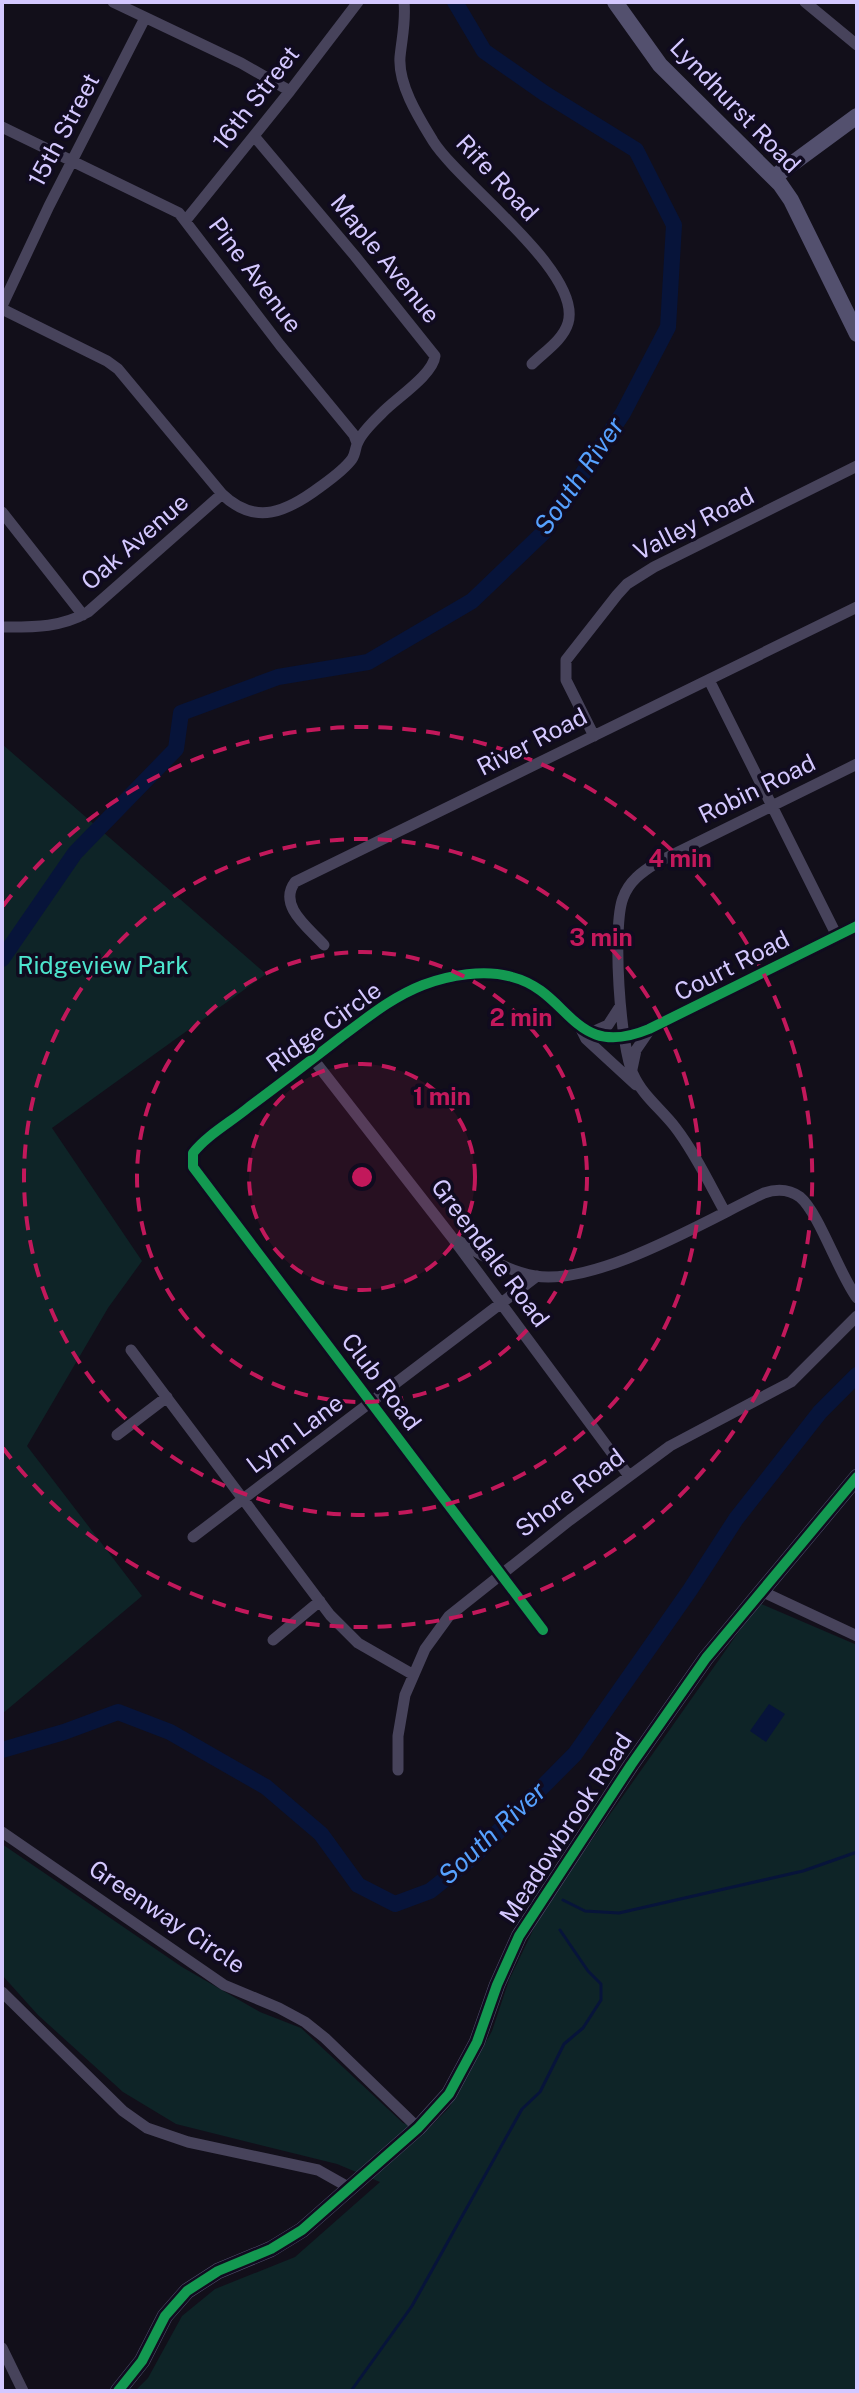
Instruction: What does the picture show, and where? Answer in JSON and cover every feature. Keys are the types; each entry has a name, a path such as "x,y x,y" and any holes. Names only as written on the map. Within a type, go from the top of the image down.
{"street":[{"path":"113,2 241,63 290,91"},
{"name":"16th Street","path":"186,220 358,2"},
{"name":"Rife Road","path":"404,2 406,23 400,70 431,139 451,164 512,224 566,293 570,316 564,334 532,364"},
{"name":"Lyndhurst Road","path":"615,2 670,76 774,177 791,200 857,334"},
{"path":"805,2 857,45"},
{"name":"15th Street","path":"2,308 145,18"},
{"path":"774,177 857,116"},
{"name":"Pine Avenue","path":"2,127 179,213 354,435 357,443"},
{"name":"Maple Avenue","path":"254,136 435,356 431,368 383,412 357,443"},
{"path":"2,308 118,369 222,494"},
{"name":"Oak Avenue","path":"2,627 51,626 83,615 222,494 234,505 256,512 273,513 289,508 338,473 354,455 357,443"},
{"name":"Valley Road","path":"594,736 566,680 564,668 574,648 627,584 654,567 857,466"},
{"path":"2,512 83,615"},
{"name":"River Road","path":"324,945 293,910 289,897 295,882 857,607"},
{"path":"709,680 837,936"},
{"name":"Robin Road","path":"623,1036 619,910 630,884 656,863 857,764"},
{"name":"Court Road","path":"623,1036 651,1028 857,926"},
{"name":"Ridge Circle","path":"192,1156 196,1149 388,1002 444,978 467,974 506,975 530,983 586,1031 586,1039 642,1090 677,1130 725,1212"},
{"path":"586,1031 608,1025 620,1004"},
{"path":"621,1018 631,1025 651,1028 636,1050 632,1073"},
{"path":"586,1031 609,1038 623,1036"},
{"name":"Ridge Circle","path":"623,1036 632,1073 642,1090"},
{"name":"Greendale Road","path":"313,1059 451,1236 629,1476"},
{"name":"Club Road","path":"192,1156 193,1167 543,1630"},
{"path":"451,1236 512,1269 537,1276 584,1272 637,1254 769,1191 779,1190 796,1194 808,1205 857,1298"},
{"name":"Lynn Lane","path":"193,1537 537,1276"},
{"name":"Shore Road","path":"398,1770 400,1715 412,1674 425,1649 449,1616 629,1476 695,1432 791,1382 857,1316"},
{"path":"131,1350 320,1601 358,1643 412,1674"},
{"path":"117,1435 167,1397"},
{"name":"Meadowbrook Road","path":"118,2391 142,2361 165,2316 187,2291 218,2271 287,2240 418,2128 449,2094 467,2064 507,1960 556,1878 679,1693 857,1477"},
{"path":"761,1591 857,1636"},
{"path":"273,1640 320,1601"},
{"name":"Greenway Circle","path":"2,1832 224,1985 305,2022 418,2128"},
{"path":"2,1992 123,2111 147,2128 188,2142 318,2170 350,2188"},
{"path":"2,2348 23,2391"}],"green space":[{"name":"Ridgeview Park","path":"2,744 266,974 52,1128 142,1261 108,1308 27,1446 142,1596 2,1714"},
{"path":"759,1603 857,1645 857,2391 135,2391 148,2378 182,2316 215,2289 295,2257 380,2182 337,2164 176,2124 123,2092 38,2015 2,1975 2,1844 182,1967 260,2012 301,2028 403,2123 427,2130 449,2108 492,2031 509,1980 536,1924"}],"water":[{"path":"769,1704 785,1714 766,1742 750,1731"}],"waterway":[{"name":"South River","path":"2,959 75,853 176,749 181,713 278,677 368,662 472,601 544,532 623,413 668,327 674,225 636,150 544,93 484,51 455,2"},
{"name":"South River","path":"2,1750 118,1712 170,1732 266,1787 321,1834 358,1885 395,1904 430,1891 474,1856 575,1754 736,1519 820,1412 857,1375"},
{"path":"563,1900 585,1911 619,1913 803,1871 857,1852"},
{"path":"351,2391 412,2306 522,2109 540,2092 564,2044 583,2028 601,2000 601,1984 588,1971 560,1930"}],"cycle path":[{"path":"543,1630 193,1167 193,1153 212,1134 370,1015 433,981 479,973 512,977 532,985 587,1031 623,1037 649,1029 857,926"},
{"path":"118,2391 142,2361 165,2316 187,2291 218,2271 271,2249 302,2230 418,2128 449,2094 477,2042 497,1985 519,1936 631,1765 706,1658 857,1477"}]}
